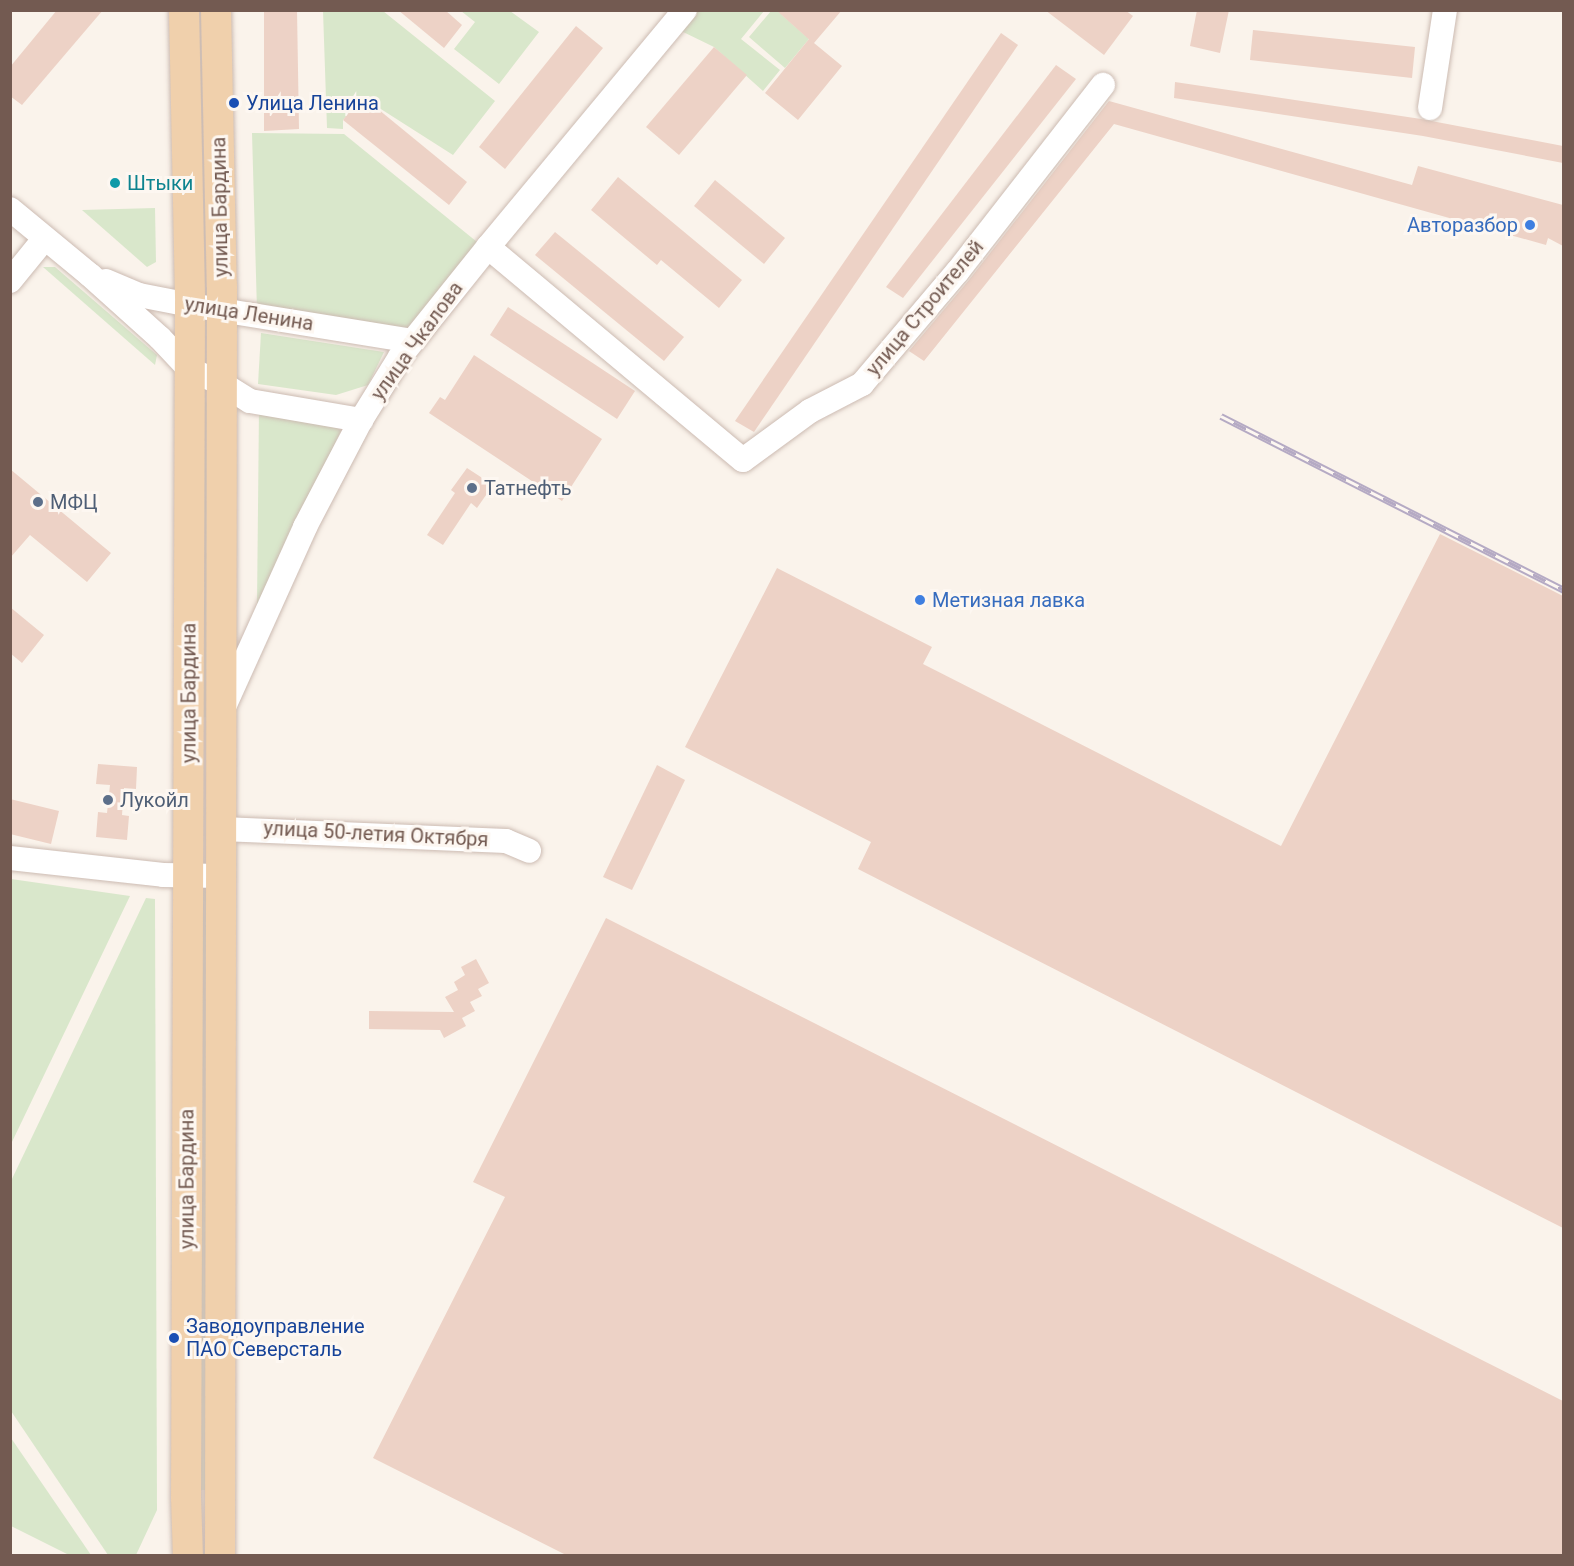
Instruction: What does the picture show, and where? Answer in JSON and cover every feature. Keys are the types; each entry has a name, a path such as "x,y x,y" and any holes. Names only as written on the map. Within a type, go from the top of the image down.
{"main road":[{"name":"улица Бардина","path":"184,10 190,305 186,1553"},
{"name":"улица Бардина","path":"216,10 222,311 220,1556"},
{"path":"186,1326 221,1326"}],"street":[{"name":"улица Чкалова","path":"220,717 305,527 361,420 412,341 685,10"},
{"path":"1430,108 1445,10"},
{"name":"улица Строителей","path":"488,247 743,460 810,411 862,384 958,270 1103,85"},
{"name":"улица Ленина","path":"10,209 90,275 189,369 221,383 250,401 361,420"},
{"path":"10,280 45,238"},
{"name":"улица Ленина","path":"90,275 139,295 222,311 412,341"},
{"name":"улица 50-летия Октября","path":"222,829 506,841 529,851"},
{"path":"10,858 187,876 222,876"}],"green space":[{"path":"785,10 782,15 809,39 785,68 749,37 771,11"},
{"path":"323,11 383,11 495,101 453,155 362,97 343,120 343,129 327,128"},
{"path":"461,11 510,11 539,32 499,84 454,49 475,22"},
{"path":"692,11 764,11 741,39 780,70 763,91 714,47 677,29"},
{"path":"252,133 344,134 482,246 409,335 257,311"},
{"path":"155,208 156,262 147,267 82,210"},
{"path":"43,267 55,267 157,355 155,365"},
{"path":"261,333 384,352 368,385 336,395 258,384"},
{"path":"197,400 211,403 208,717 196,717"},
{"path":"259,408 328,417 341,431 257,606"},
{"path":"10,879 130,896 11,1144"},
{"path":"195,890 208,891 213,1490 199,1490"},
{"path":"146,898 155,899 157,1510 136,1555 108,1555 11,1411 11,1181"},
{"path":"10,1438 91,1555 69,1555 11,1526"}],"building":[{"path":"57,10 103,10 22,105 10,96 10,67"},
{"path":"264,10 297,10 299,129 264,131"},
{"path":"398,10 445,10 462,25 444,48"},
{"path":"776,10 842,10 814,43 842,66 798,120 765,93 809,39"},
{"path":"1045,10 1125,10 1133,16 1104,55"},
{"path":"1197,10 1229,10 1220,53 1190,46"},
{"path":"576,26 603,48 505,169 479,147"},
{"path":"1253,30 1415,47 1412,78 1250,60"},
{"path":"1001,33 1018,45 754,432 735,421"},
{"path":"714,47 747,75 679,155 646,127"},
{"path":"1056,65 1076,79 903,298 886,287"},
{"path":"1175,82 1421,119 1563,146 1563,163 1423,136 1174,98"},
{"path":"362,96 467,182 449,205 343,120"},
{"path":"1109,101 1412,185 1418,166 1563,205 1563,246 1548,238 1546,245 1114,124 924,361 909,351 969,280"},
{"path":"618,177 742,280 719,308 661,260 657,265 591,210"},
{"path":"715,180 785,238 764,264 694,206"},
{"path":"555,232 684,337 664,361 535,255"},
{"path":"508,307 635,391 617,419 490,335"},
{"path":"474,355 602,439 562,501 429,413 440,397 445,400"},
{"path":"467,468 493,485 477,508 471,503 443,545 427,535 455,493 451,490"},
{"path":"10,469 111,553 87,582 30,535 10,558"},
{"path":"1440,534 1563,596 1563,1228 858,869 871,842 685,747 777,568 932,647 923,664 1281,846"},
{"path":"10,607 44,635 22,663 10,653"},
{"path":"98,764 137,767 136,789 124,788 122,815 129,816 127,840 96,837 98,812 107,813 110,785 96,784"},
{"path":"657,765 685,780 632,890 603,877"},
{"path":"10,799 59,811 51,844 10,834"},
{"path":"606,918 1563,1401 1563,1556 568,1556 373,1458 505,1197 473,1182"},
{"path":"476,959 489,983 478,989 482,996 470,1002 475,1011 462,1018 466,1026 444,1038 440,1030 369,1029 369,1011 454,1012 445,997 458,990 454,982 465,975 461,967"}],"railway":[{"path":"1221,416 1564,590"}],"place":[{"name":"Улица Ленина","path":"234,103"},
{"name":"Штыки","path":"115,183"},
{"name":"Авторазбор","path":"1530,225"},
{"name":"Татнефть","path":"472,488"},
{"name":"МФЦ","path":"38,502"},
{"name":"Метизная лавка","path":"920,600"},
{"name":"Лукойл","path":"108,800"},
{"name":"Заводоуправление ПАО Северсталь","path":"174,1338"}]}
